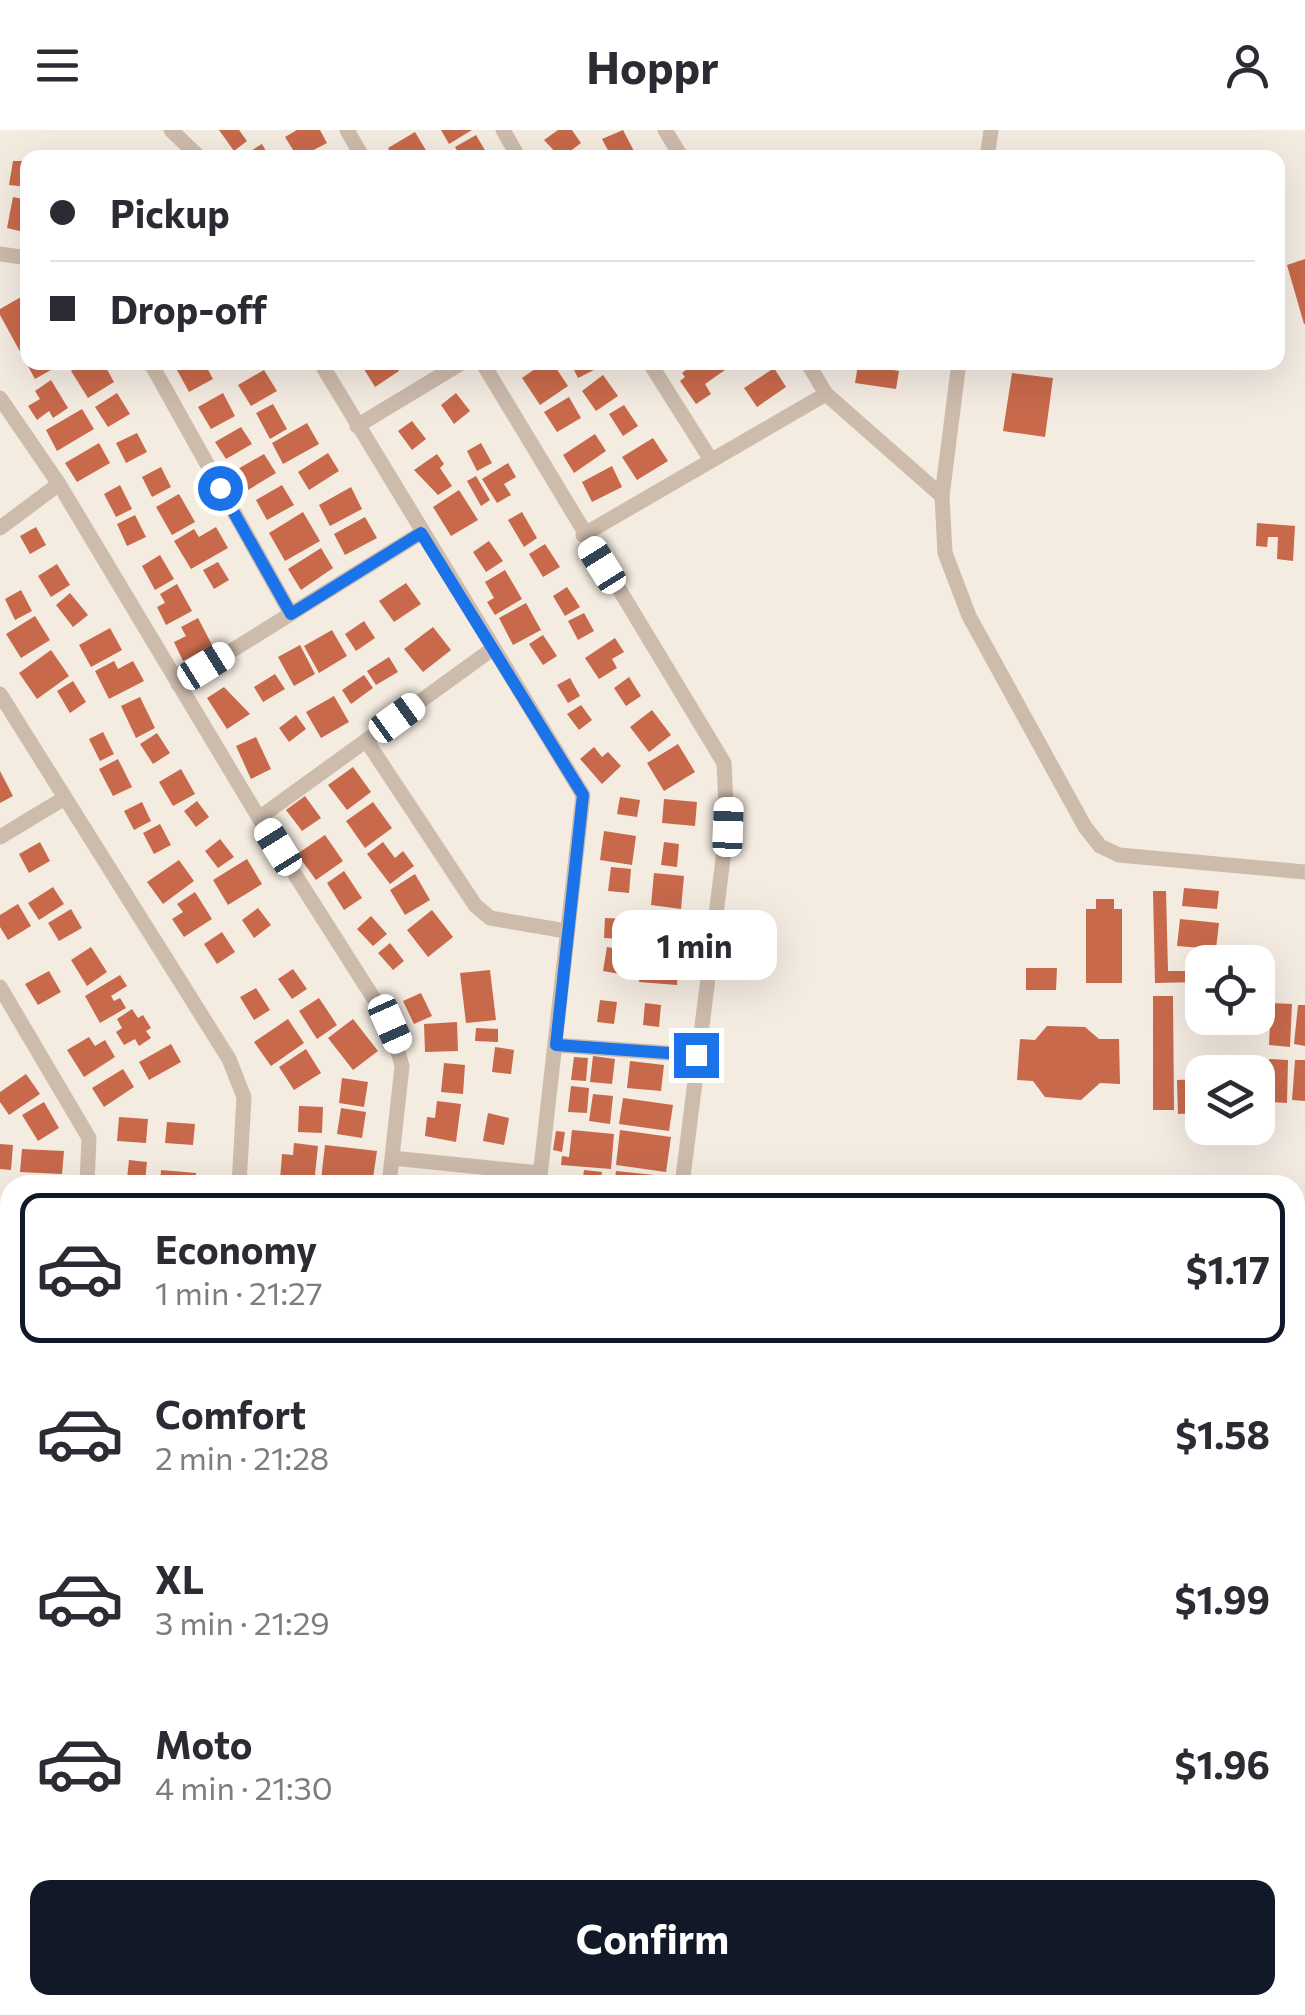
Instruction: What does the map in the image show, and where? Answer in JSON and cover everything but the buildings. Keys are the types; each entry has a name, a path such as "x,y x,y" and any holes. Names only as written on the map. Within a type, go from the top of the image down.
{"street":[{"path":"171,130 192,150"},
{"path":"154,370 291,614"},
{"path":"325,370 583,795 540,1175"},
{"path":"357,426 450,370"},
{"path":"487,370 724,763 728,827 683,1175"},
{"path":"654,370 712,460"},
{"path":"812,370 826,394 942,496"},
{"path":"959,370 942,496 945,553 969,616 1085,827 1100,846 1118,855 1305,872"},
{"path":"583,535 826,394"},
{"path":"0,398 58,484 399,1044 402,1066 390,1175"},
{"path":"0,528 58,484"},
{"path":"178,684 421,533"},
{"path":"259,818 492,650"},
{"path":"0,694 229,1058 244,1097 240,1175"},
{"path":"366,740 475,905 490,918 566,930"},
{"path":"0,837 64,799"},
{"path":"0,987 89,1138 87,1175"},
{"path":"556,1045 696,1055"},
{"path":"392,1158 512,1175"}],"route":[{"path":"220,488 291,614 421,533 583,795 556,1045 696,1055"}]}
